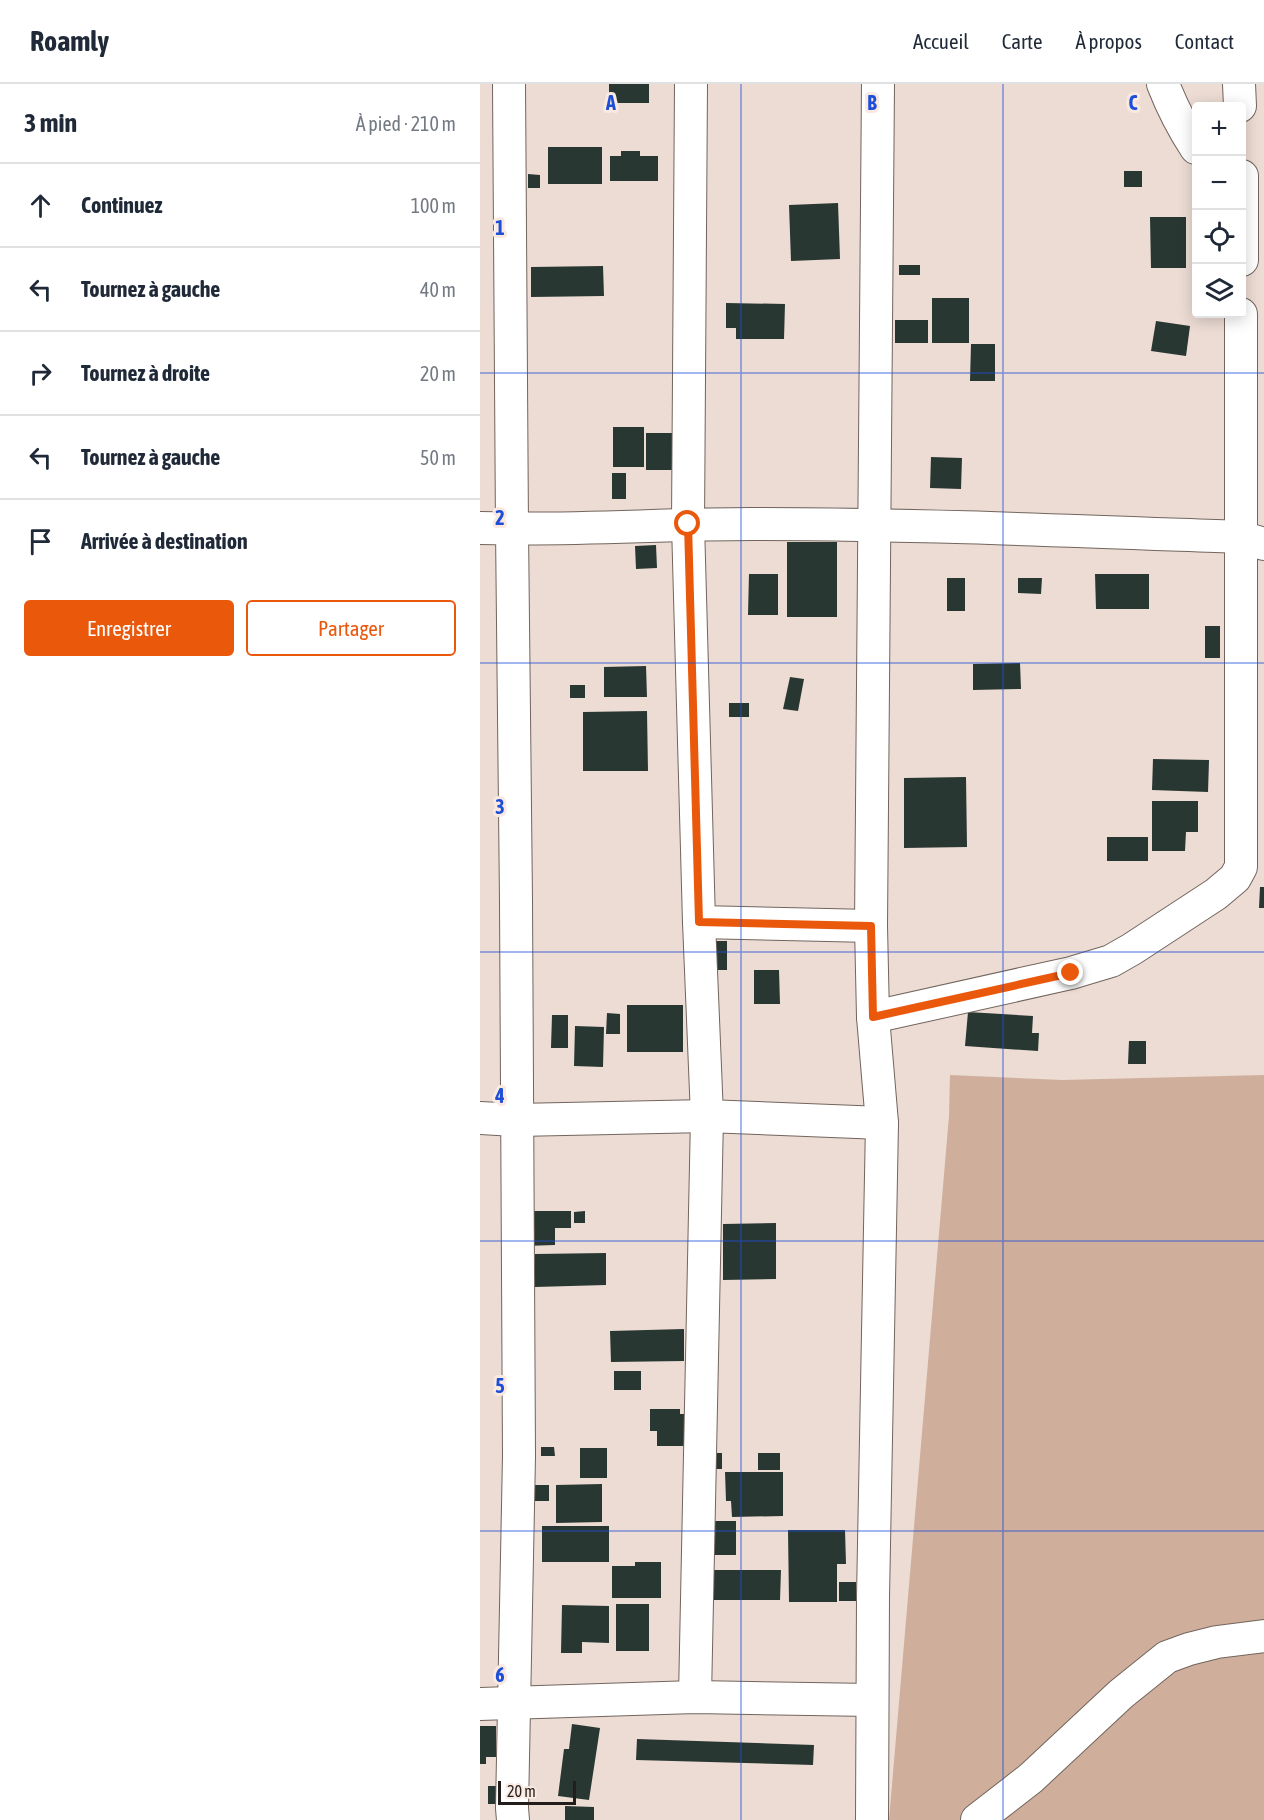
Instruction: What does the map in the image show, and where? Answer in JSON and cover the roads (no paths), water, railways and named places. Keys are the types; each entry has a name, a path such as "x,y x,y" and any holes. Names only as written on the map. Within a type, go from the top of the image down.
{"street":[{"path":"509,84 519,1456 513,1703 513,1820"},
{"path":"691,84 688,524 707,1116 695,1697"},
{"path":"872,1820 882,1123 873,1017 871,926 878,84"},
{"path":"1163,84 1173,110 1192,141"},
{"path":"1239,84 1240,102"},
{"path":"873,1017 1071,973 1111,961 1216,894 1235,878 1241,867 1252,541 1241,318"},
{"path":"480,528 688,524 874,524 1252,541"},
{"path":"699,922 871,926"},
{"path":"480,1118 517,1120 707,1116 882,1123"},
{"path":"977,1820 1031,1778 1121,1694 1167,1658 1189,1649 1217,1642 1264,1636"},
{"path":"480,1704 695,1697 872,1700"}]}
